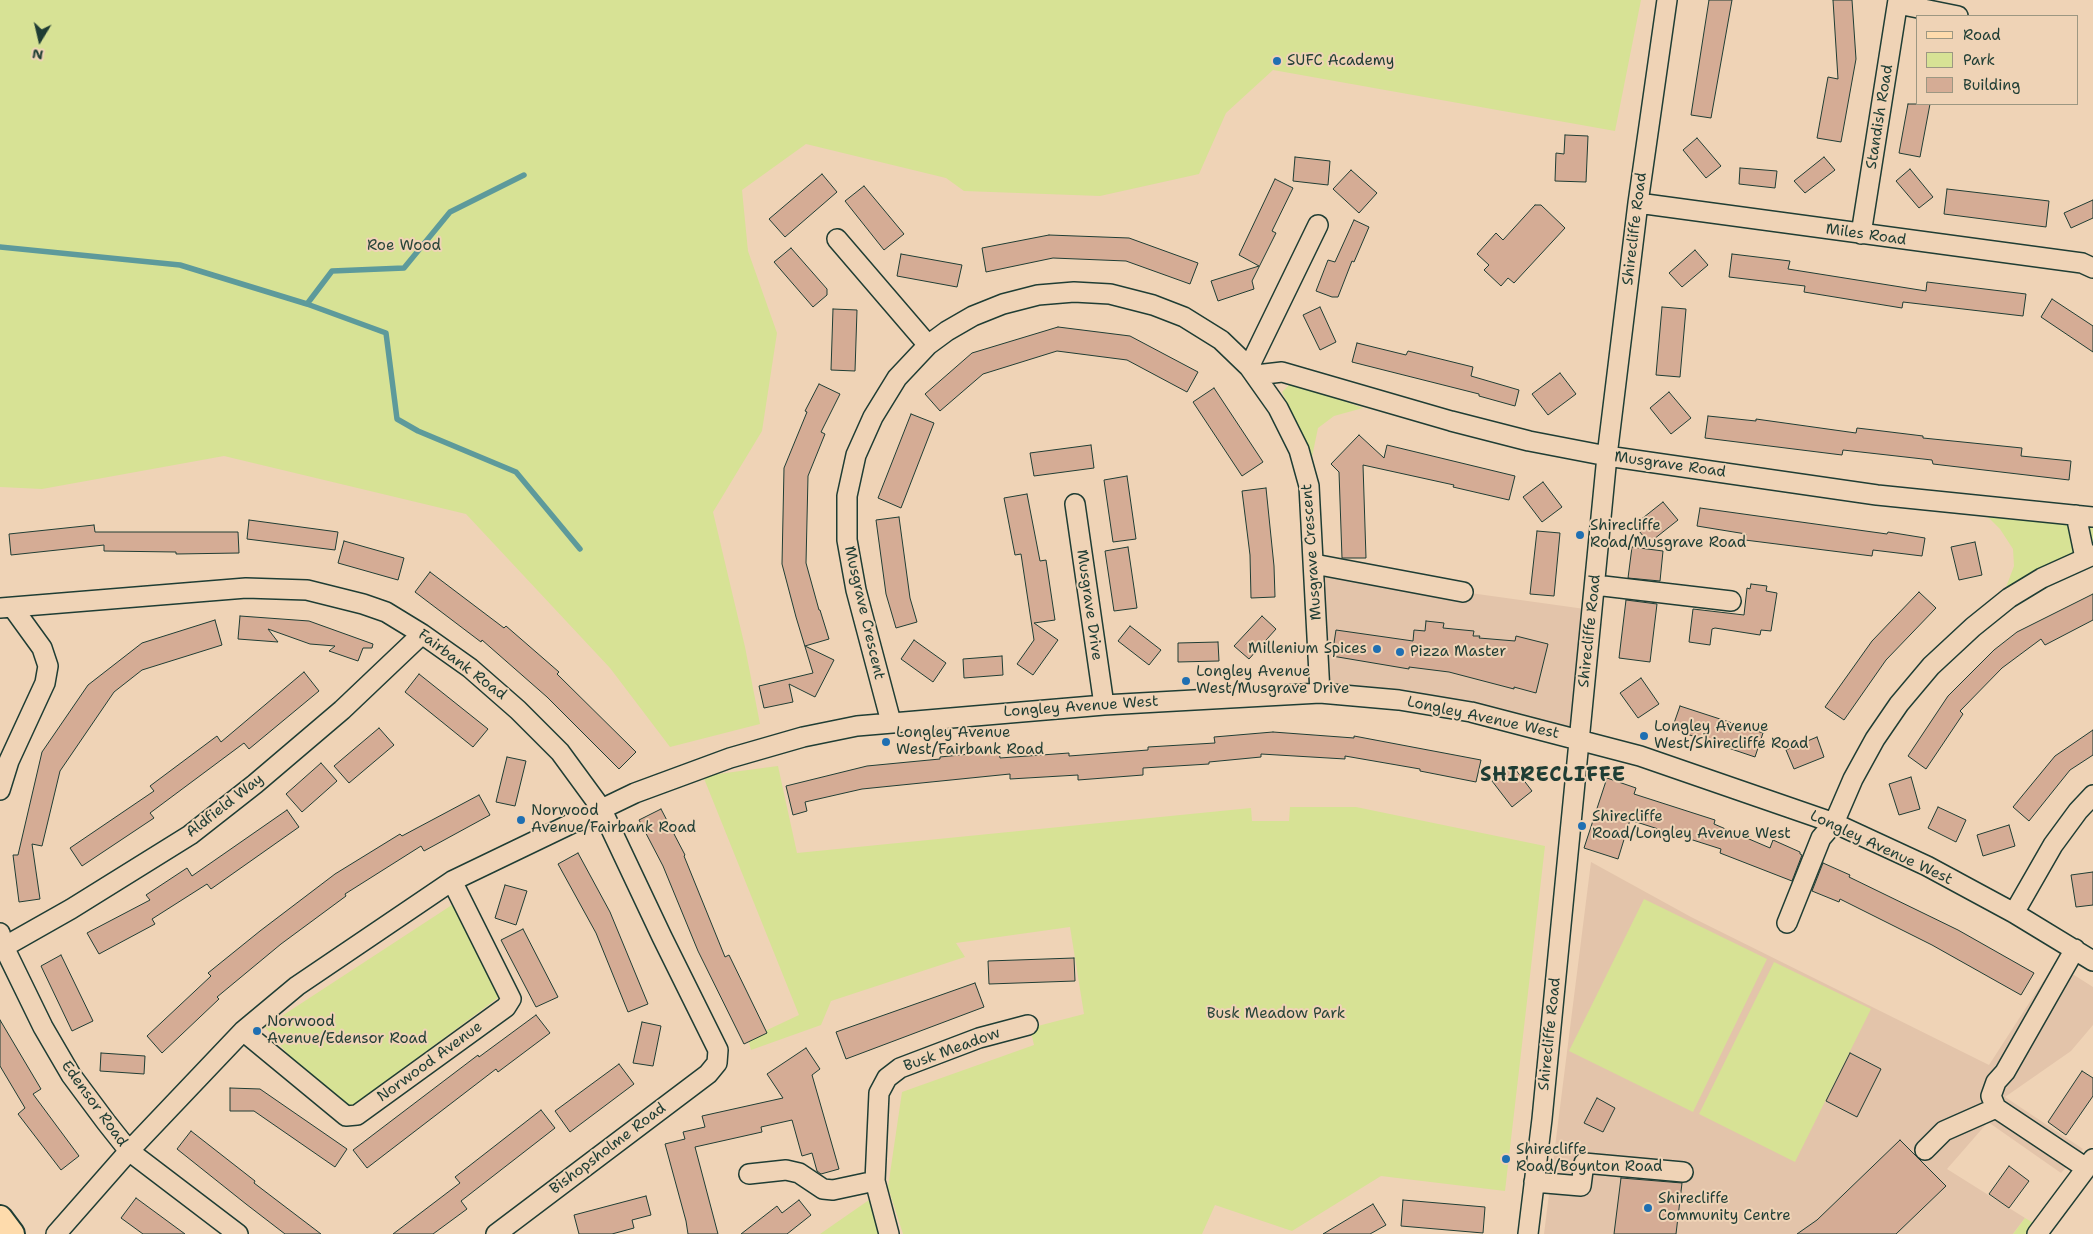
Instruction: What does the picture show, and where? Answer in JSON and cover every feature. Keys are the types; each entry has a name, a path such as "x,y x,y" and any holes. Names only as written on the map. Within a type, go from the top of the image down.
{"main road":[{"path":"0,1218 12,1234"}],"street":[{"name":"Shirecliffe Road","path":"1528,1234 1608,456 1638,203 1667,0"},
{"path":"1898,2 1954,15"},
{"name":"Standish Road","path":"1861,234 1898,2"},
{"name":"Miles Road","path":"1638,203 2082,263 2093,268"},
{"path":"1253,371 1318,225"},
{"path":"837,238 928,345"},
{"name":"Musgrave Crescent","path":"891,722 856,590 847,540 848,496 856,455 872,417 897,378 928,345 947,331 973,316 1003,304 1038,295 1074,292 1101,293 1153,305 1184,317 1221,340 1253,371 1278,408 1299,450 1309,486 1320,693"},
{"name":"Musgrave Road","path":"1253,371 1282,372 1450,422 1529,441 1608,456 1877,494 2084,516"},
{"name":"Musgrave Drive","path":"1075,504 1104,705"},
{"path":"1787,923 1821,838 1834,822 1853,779 1875,739 1899,704 1931,666 1973,626 2009,598 2042,578 2089,557 2084,516"},
{"path":"1314,564 1463,592"},
{"path":"1595,586 1731,601"},
{"name":"Fairbank Road","path":"6,608 246,588 307,590 363,604 386,612 422,634 470,668 518,710 560,752 601,808 718,1050 717,1063"},
{"path":"0,790 9,761 45,683 48,666 42,648 6,608"},
{"name":"Aldfield Way","path":"2,940 71,909 190,835 255,784 342,710 422,634"},
{"name":"Longley Avenue West","path":"601,808 730,758 803,737 857,726 1104,705 1320,693 1399,700 1471,712 1579,739 1719,782 1834,822 1927,866 2014,913 2093,960"},
{"path":"2014,913 2053,845 2078,811 2093,795"},
{"path":"56,1234 129,1151 243,1031 297,986 452,881 601,808"},
{"name":"Norwood Avenue","path":"243,1031 346,1116 357,1115 365,1110 506,1007 511,999 452,881"},
{"name":"Edensor Road","path":"2,940 43,1027 71,1075 129,1151 238,1234"},
{"path":"2037,1234 2090,1164 1996,1108 1991,1096 1996,1082 2005,1072 2075,949"},
{"name":"Busk Meadow","path":"889,1234 875,1181 880,1093 888,1078 900,1068 979,1038 1028,1025"},
{"name":"Bishopsholme Road","path":"496,1234 516,1228 708,1074 717,1063"},
{"path":"1925,1150 1944,1131 1996,1108"},
{"path":"1534,1182 1580,1186 1584,1163 1683,1172"},
{"path":"749,1174 786,1170 803,1175 823,1189 833,1190 875,1181"}],"shaded area":[{"path":"1314,564 1463,592 1592,610 1579,739 1320,693"},
{"path":"1591,862 1691,917 1989,1065 2055,963 2093,987 2093,1025 2071,1051 2005,1097 2083,1149 2061,1173 1988,1122 1947,1169 2025,1218 2013,1234 1544,1234"}],"green space":[{"name":"Roe Wood","path":"0,0 1641,0 1615,131 1273,70 1226,113 1199,174 1100,196 964,191 946,178 806,144 742,190 748,251 777,333 762,431 713,512 745,647 760,724 670,747 610,668 466,514 224,456 42,489 0,487"},
{"path":"1290,384 1299,385 1363,408 1334,416 1318,428 1312,457 1282,392"},
{"path":"1987,516 2093,526 2093,549 2005,590 2014,566 2013,549 2000,529"},
{"name":"Busk Meadow Park","path":"778,766 797,853 1251,808 1252,821 1289,821 1290,807 1356,807 1545,846 1505,1191 1381,1176 1292,1231 1215,1205 1202,1234 903,1234 888,1187 902,1092 1034,1045 1030,1028 1084,1014 1070,927 956,943 965,957 831,1001 821,1025 751,1050 748,1039 799,1015 703,776"},
{"path":"1644,899 1767,959 1693,1112 1569,1051"},
{"path":"458,901 499,997 358,1102 356,1109 344,1106 344,1101 291,1058 265,1027"},
{"path":"1774,962 1871,1009 1795,1162 1699,1114"},
{"path":"869,1200 878,1234 820,1234"},
{"path":"2025,1218 2052,1234 2013,1234"}],"building":[{"path":"1709,0 1732,0 1711,118 1691,115"},
{"path":"1833,0 1852,0 1856,59 1841,142 1817,138 1828,77 1838,79"},
{"path":"1908,104 1930,105 1920,157 1899,153"},
{"path":"1565,135 1588,136 1586,182 1555,181 1556,153 1564,154"},
{"path":"1697,138 1721,166 1706,178 1683,150"},
{"path":"1295,157 1330,161 1328,185 1293,181"},
{"path":"1824,157 1835,170 1805,193 1794,181"},
{"path":"1740,168 1777,171 1775,188 1739,184"},
{"path":"1910,169 1933,197 1919,208 1896,181"},
{"path":"1351,170 1377,193 1359,213 1333,189"},
{"path":"822,174 837,192 785,237 769,219"},
{"path":"1275,179 1293,188 1272,231 1276,233 1252,281 1254,289 1218,301 1211,281 1259,266 1239,255"},
{"path":"864,186 904,234 884,250 845,201"},
{"path":"1947,189 2049,201 2046,227 1944,214"},
{"path":"2093,200 2093,218 2071,228 2064,213"},
{"path":"1535,205 1541,205 1565,228 1514,283 1508,278 1501,286 1484,270 1489,265 1477,254 1496,233 1503,240"},
{"path":"1354,220 1369,227 1354,262 1352,261 1338,297 1332,297 1316,291 1328,260 1335,262"},
{"path":"1049,235 1129,238 1198,263 1190,284 1126,261 1053,258 986,272 982,248"},
{"path":"791,248 827,289 827,295 813,307 774,262"},
{"path":"1695,250 1708,265 1682,287 1669,273"},
{"path":"901,254 962,265 957,287 897,276"},
{"path":"1732,254 1790,261 1788,269 1926,291 1927,282 2026,294 2023,316 1903,302 1902,308 1804,292 1805,286 1729,277"},
{"path":"2052,299 2093,326 2093,352 2041,317"},
{"path":"1320,307 1336,342 1320,350 1303,315"},
{"path":"1662,307 1686,309 1680,377 1656,375"},
{"path":"833,309 857,310 855,371 831,370"},
{"path":"1058,327 1130,336 1198,372 1187,392 1127,360 1057,351 983,374 940,411 925,394 972,353"},
{"path":"1357,343 1406,355 1408,351 1473,367 1471,376 1519,390 1515,406 1479,396 1479,394 1352,362"},
{"path":"1560,373 1576,394 1548,415 1532,394"},
{"path":"819,384 840,394 821,432 825,434 808,476 806,563 829,639 805,646 834,660 815,697 789,684 793,702 764,708 759,686 813,673 796,617 782,564 784,468 807,412 805,411"},
{"path":"1214,388 1263,462 1242,476 1193,402"},
{"path":"1669,392 1691,418 1671,434 1650,408"},
{"path":"911,414 934,423 901,508 878,498"},
{"path":"1708,416 1756,421 1756,419 1856,433 1857,428 1923,436 1923,438 2022,448 2021,456 2071,461 2069,480 1933,464 1932,460 1843,450 1842,455 1705,438"},
{"path":"1359,435 1384,458 1387,445 1515,476 1509,500 1453,487 1454,485 1363,465 1366,558 1342,558 1339,472 1331,464"},
{"path":"1091,445 1094,468 1034,476 1030,453"},
{"path":"1127,476 1136,539 1113,542 1104,480"},
{"path":"1543,482 1562,507 1542,522 1523,497"},
{"path":"1266,488 1274,566 1275,597 1251,598 1250,555 1242,491"},
{"path":"1027,494 1040,561 1046,560 1055,620 1034,623 1058,640 1033,675 1017,664 1034,640 1021,554 1015,555 1004,498"},
{"path":"1663,502 1678,520 1649,543 1634,525"},
{"path":"1700,508 1925,538 1922,556 1873,550 1872,556 1745,540 1746,534 1697,526"},
{"path":"899,517 910,598 917,622 896,628 886,594 876,520"},
{"path":"249,520 338,532 335,550 247,539"},
{"path":"94,525 95,532 238,532 239,553 176,554 176,552 104,551 104,545 11,555 9,534"},
{"path":"1537,531 1560,533 1554,596 1530,594"},
{"path":"344,541 404,558 398,580 338,563"},
{"path":"1975,542 1982,575 1959,580 1951,547"},
{"path":"1128,547 1137,608 1114,611 1105,551"},
{"path":"1632,547 1663,551 1660,581 1628,578"},
{"path":"430,572 504,628 506,626 559,672 557,674 636,752 619,769 547,697 482,640 481,642 415,592"},
{"path":"1751,584 1767,586 1766,591 1777,593 1771,631 1761,630 1760,635 1715,628 1712,629 1710,645 1689,642 1693,609 1744,615 1747,588 1750,589"},
{"path":"1919,592 1936,608 1886,660 1844,720 1825,707 1872,641"},
{"path":"2093,594 2093,620 2045,645 2041,639 2002,668 1960,711 1963,714 1926,769 1908,756 1948,696 1994,650 2017,632"},
{"path":"1626,600 1657,604 1650,662 1619,658"},
{"path":"240,616 309,621 373,644 372,648 363,648 358,661 329,651 335,646 310,644 268,629 278,642 238,639"},
{"path":"1262,616 1276,629 1249,659 1234,646"},
{"path":"215,620 222,645 142,670 114,692 60,771 42,846 32,844 40,899 19,902 13,855 18,855 42,752 88,685 142,643"},
{"path":"1426,621 1444,623 1443,628 1474,631 1473,636 1480,636 1479,638 1515,641 1516,636 1548,644 1536,693 1449,672 1409,667 1409,669 1332,656 1336,630 1413,641 1414,630 1425,631"},
{"path":"1130,626 1161,650 1149,665 1118,641"},
{"path":"914,640 946,663 933,682 901,659"},
{"path":"1218,642 1219,661 1178,662 1178,643"},
{"path":"1002,656 1003,675 964,678 963,659"},
{"path":"304,672 319,691 249,749 244,743 150,813 154,818 82,866 70,848 154,791 150,786 217,736 221,742"},
{"path":"419,674 488,729 473,747 405,692"},
{"path":"1641,678 1659,704 1638,718 1620,693"},
{"path":"1680,706 1763,733 1755,757 1672,729"},
{"path":"379,728 394,745 349,783 334,766"},
{"path":"2093,730 2093,755 2070,770 2029,821 2013,807 2055,756"},
{"path":"1273,732 1354,738 1354,736 1481,760 1476,782 1420,771 1420,769 1345,756 1345,759 1261,754 1261,757 1209,762 1209,764 1143,768 1143,775 1078,780 1078,775 1010,779 1010,774 862,789 805,802 807,811 793,815 786,786 867,766 940,759 940,757 999,751 1000,758 1069,753 1069,756 1148,750 1148,747 1215,743 1214,737"},
{"path":"1817,737 1824,757 1794,769 1786,750"},
{"path":"507,757 526,761 515,806 496,802"},
{"path":"321,763 337,781 302,812 286,794"},
{"path":"1512,765 1532,791 1512,807 1492,781"},
{"path":"1911,777 1920,809 1899,815 1889,784"},
{"path":"1607,778 1636,788 1634,794 1715,820 1714,824 1770,848 1773,840 1800,852 1802,855 1792,881 1720,853 1721,849 1630,820 1618,859 1584,848"},
{"path":"479,795 490,815 424,851 421,846 345,894 346,896 281,944 217,997 219,999 162,1053 147,1036 211,976 208,973 335,874 400,834 402,836"},
{"path":"1938,807 1966,820 1956,842 1928,828"},
{"path":"661,809 685,855 725,957 729,955 767,1033 744,1044 698,951 663,866 639,820"},
{"path":"287,810 299,827 211,889 207,884 152,919 155,924 99,954 87,933 150,900 146,895 187,868 192,876"},
{"path":"2009,825 2015,846 1983,856 1977,835"},
{"path":"578,853 610,912 648,1004 628,1012 596,933 558,864"},
{"path":"1823,863 1958,930 2034,973 2021,995 1932,945 1840,899 1839,902 1812,891"},
{"path":"2093,872 2093,905 2076,907 2071,875"},
{"path":"505,885 527,891 516,925 495,918"},
{"path":"523,929 558,997 536,1007 501,940"},
{"path":"61,955 93,1021 72,1031 41,966"},
{"path":"1074,958 1075,981 989,984 988,961"},
{"path":"975,983 984,1007 846,1059 836,1032"},
{"path":"536,1015 550,1033 498,1072 496,1069 367,1168 353,1150 478,1055 479,1057"},
{"path":"0,1020 41,1089 33,1094 79,1156 61,1170 18,1114 25,1108 0,1066"},
{"path":"642,1022 661,1026 653,1066 633,1063"},
{"path":"806,1048 820,1069 812,1075 839,1169 821,1174 817,1171 812,1153 802,1156 792,1120 761,1127 762,1132 695,1147 718,1234 688,1234 665,1144 685,1139 683,1132 705,1127 702,1116 783,1098 767,1074"},
{"path":"101,1053 145,1056 144,1074 100,1071"},
{"path":"1850,1053 1881,1069 1857,1117 1826,1101"},
{"path":"619,1064 634,1084 570,1132 555,1111"},
{"path":"2082,1071 2093,1078 2093,1096 2066,1135 2048,1122"},
{"path":"230,1088 260,1089 347,1149 335,1167 254,1111 230,1111"},
{"path":"1597,1098 1615,1108 1603,1132 1584,1123"},
{"path":"541,1110 555,1128 461,1201 467,1209 433,1234 393,1234 460,1183 455,1177"},
{"path":"191,1131 255,1181 254,1183 321,1234 285,1234 246,1204 177,1149"},
{"path":"1900,1140 1946,1186 1896,1234 1797,1234 1817,1220"},
{"path":"2009,1166 2029,1181 2009,1208 1989,1194"},
{"name":"Shirecliffe Community Centre","path":"1621,1178 1682,1183 1676,1234 1614,1234"},
{"path":"646,1196 651,1215 632,1220 634,1228 612,1234 579,1234 574,1215"},
{"path":"136,1198 185,1234 143,1234 121,1218"},
{"path":"799,1200 811,1215 787,1234 741,1234 777,1206 782,1213"},
{"path":"1403,1200 1485,1207 1483,1233 1401,1226"},
{"path":"1373,1204 1386,1225 1370,1234 1323,1234"}],"waterway":[{"path":"307,304 332,271 404,268 450,212 524,175"},
{"path":"0,247 180,265 307,304 386,333 397,419 418,431 516,472 580,549"}],"place":[{"name":"SUFC Academy","path":"1277,61"},
{"name":"Shirecliffe Road/Musgrave Road","path":"1580,535"},
{"name":"Millenium Spices","path":"1377,649"},
{"name":"Pizza Master","path":"1400,652"},
{"name":"Longley Avenue West/Musgrave Drive","path":"1186,681"},
{"name":"Longley Avenue West/Shirecliffe Road","path":"1644,736"},
{"name":"Longley Avenue West/Fairbank Road","path":"886,742"},
{"name":"Norwood Avenue/Fairbank Road","path":"521,820"},
{"name":"Shirecliffe Road/Longley Avenue West","path":"1582,826"},
{"name":"Norwood Avenue/Edensor Road","path":"257,1031"},
{"name":"Shirecliffe Road/Boynton Road","path":"1506,1159"},
{"name":"Shirecliffe Community Centre","path":"1648,1208"}],"district":[{"name":"SHIRECLIFFE","path":"1553,776"}]}
